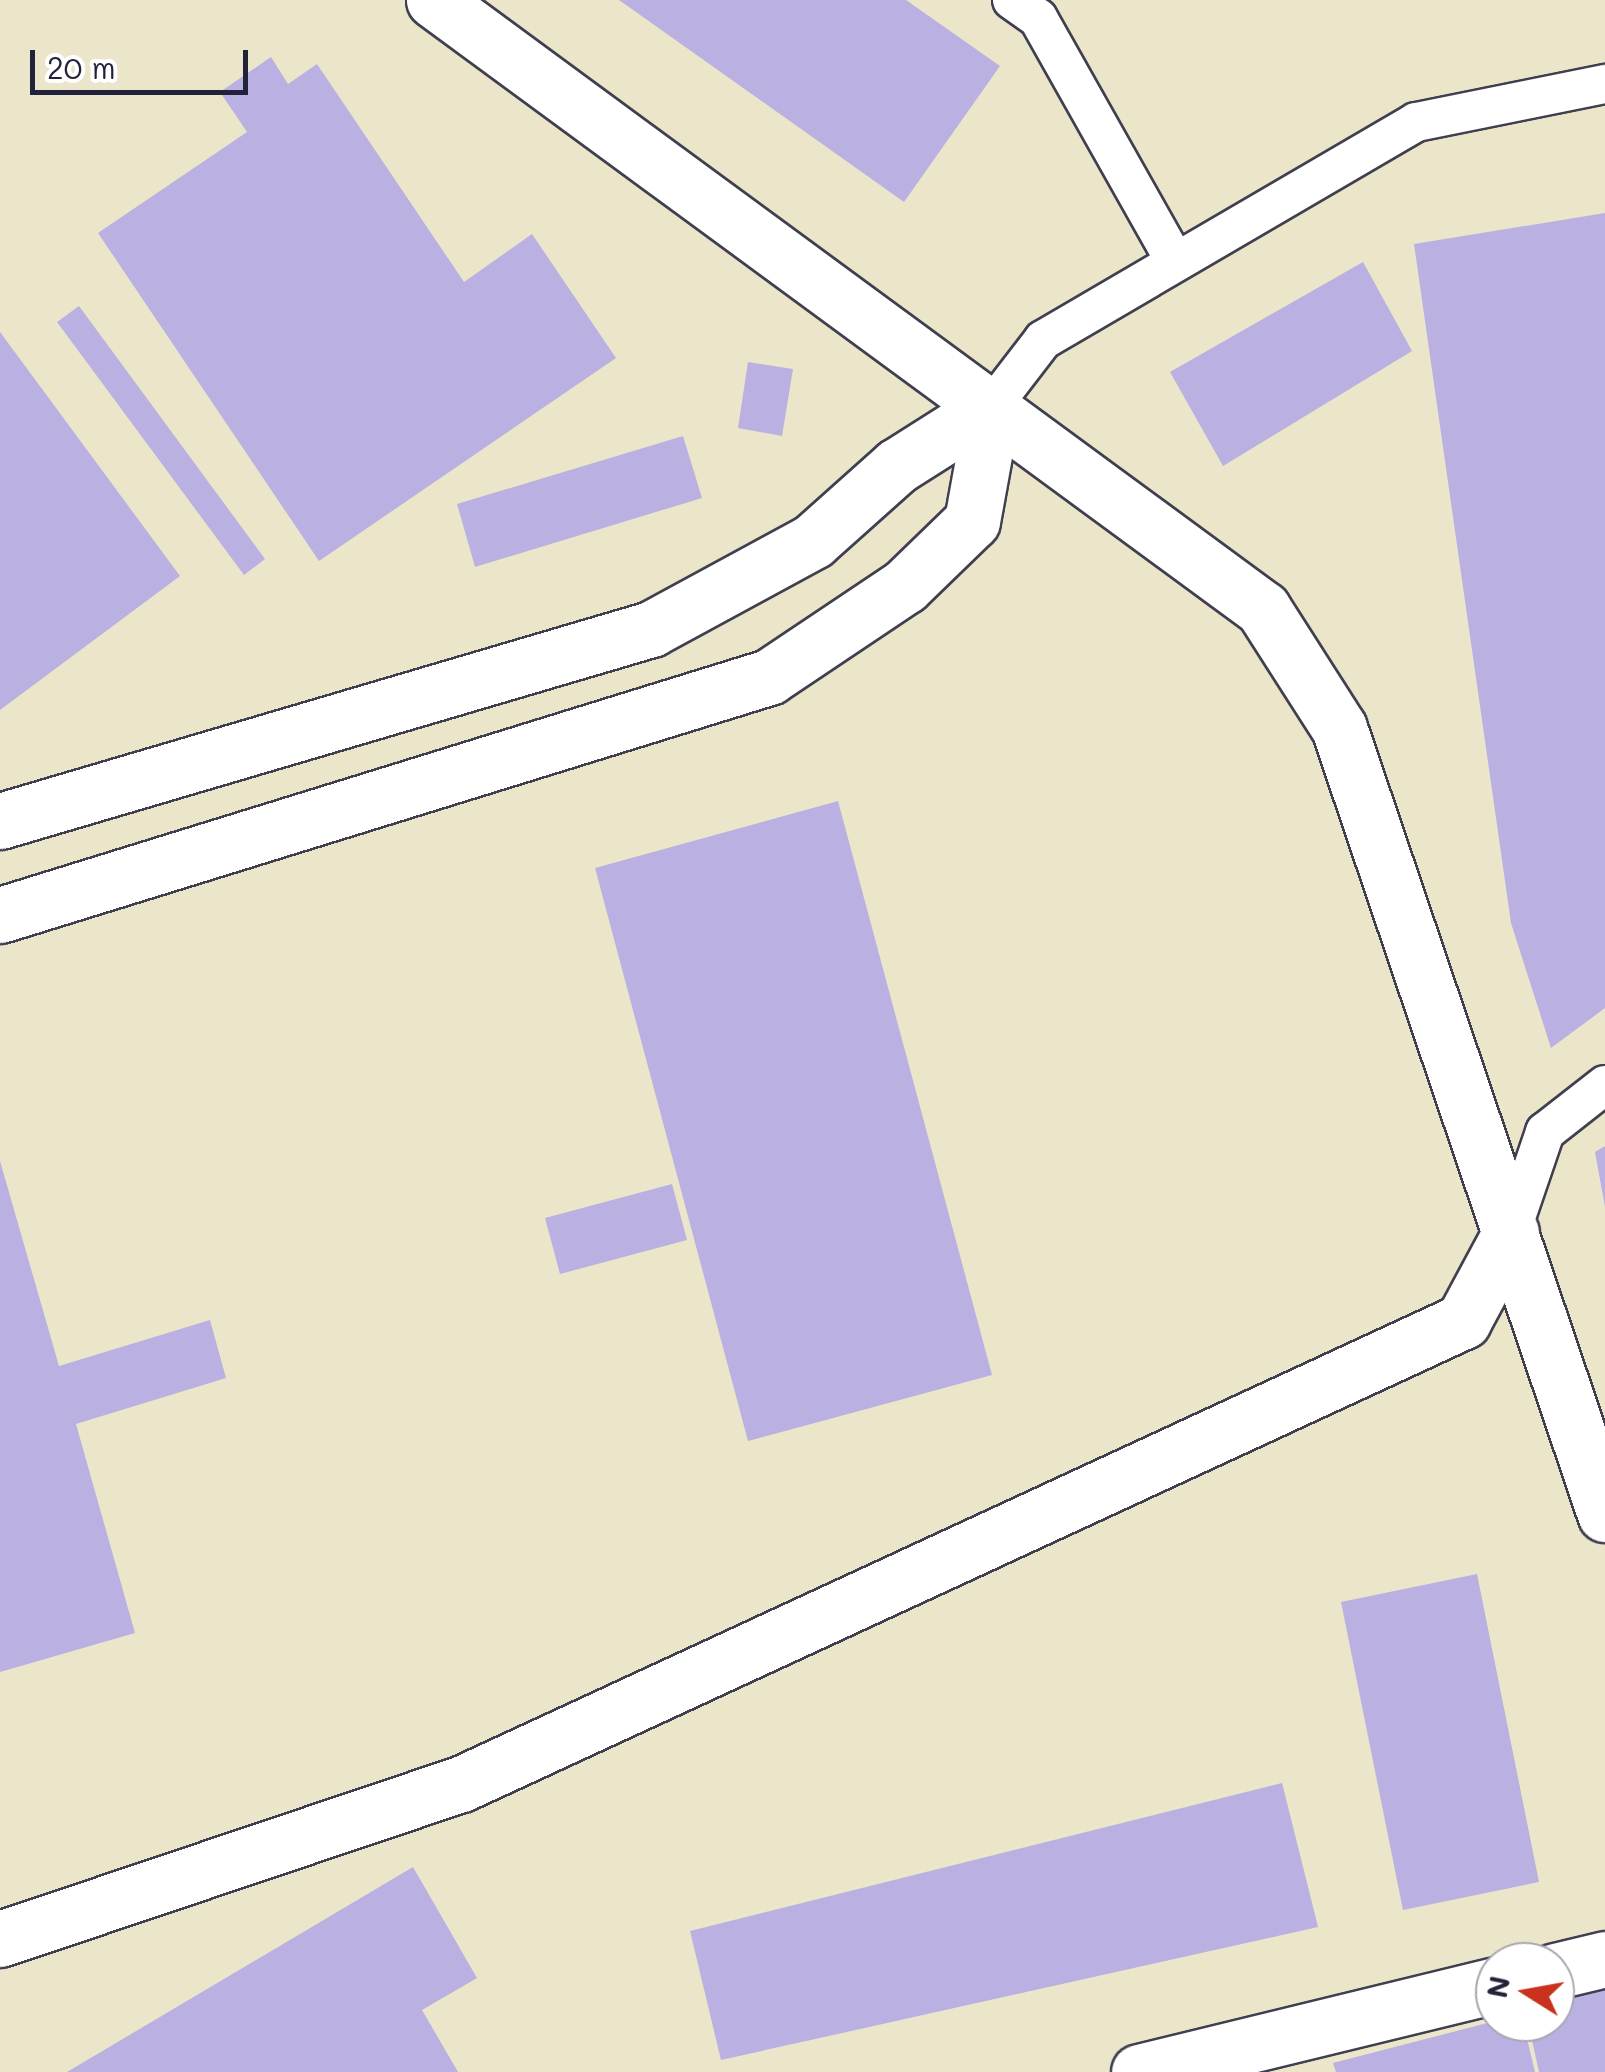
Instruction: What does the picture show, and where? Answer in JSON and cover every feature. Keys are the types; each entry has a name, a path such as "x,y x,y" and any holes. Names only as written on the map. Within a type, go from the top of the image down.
{"street":[{"path":"434,0 993,404 1264,609 1310,674 1338,728 1605,1514"},
{"path":"0,821 651,629 813,541 897,466 993,404"},
{"path":"0,914 769,678 904,586 972,521 993,404"},
{"path":"0,1939 461,1784 1463,1322 1511,1232"},
{"path":"1575,1966 1605,1959"},
{"path":"1139,2072 1475,1991"}],"lane":[{"path":"1012,0 1038,18 1174,258"},
{"path":"993,404 1043,340 1174,258 1416,122 1605,84"},
{"path":"1511,1232 1545,1132 1605,1085"}],"building":[{"path":"619,0 906,0 1000,66 904,202"},
{"path":"271,57 288,84 317,64 464,282 532,234 616,358 319,561 98,233 247,132 220,92"},
{"path":"1605,213 1605,1008 1551,1048 1511,923 1414,244"},
{"path":"1363,262 1412,351 1223,466 1170,372"},
{"path":"79,306 265,559 244,575 57,322"},
{"path":"0,332 180,576 0,710"},
{"path":"748,362 793,369 782,436 738,428"},
{"path":"683,436 702,498 475,567 457,504"},
{"path":"838,801 992,1375 748,1441 595,868"},
{"path":"1605,1146 1605,1207 1595,1152"},
{"path":"0,1161 59,1366 210,1320 226,1378 76,1424 135,1633 0,1672"},
{"path":"672,1184 687,1240 560,1274 545,1218"},
{"path":"1477,1574 1539,1882 1403,1910 1341,1602"},
{"path":"1282,1783 1318,1927 721,2060 690,1931"},
{"path":"413,1867 477,1978 422,2010 458,2072 67,2072"},
{"path":"1605,1988 1605,2072 1539,2072 1532,2042 1575,2042 1575,1993"},
{"path":"1475,2026 1475,2042 1528,2042 1535,2072 1336,2072 1333,2063"}]}
